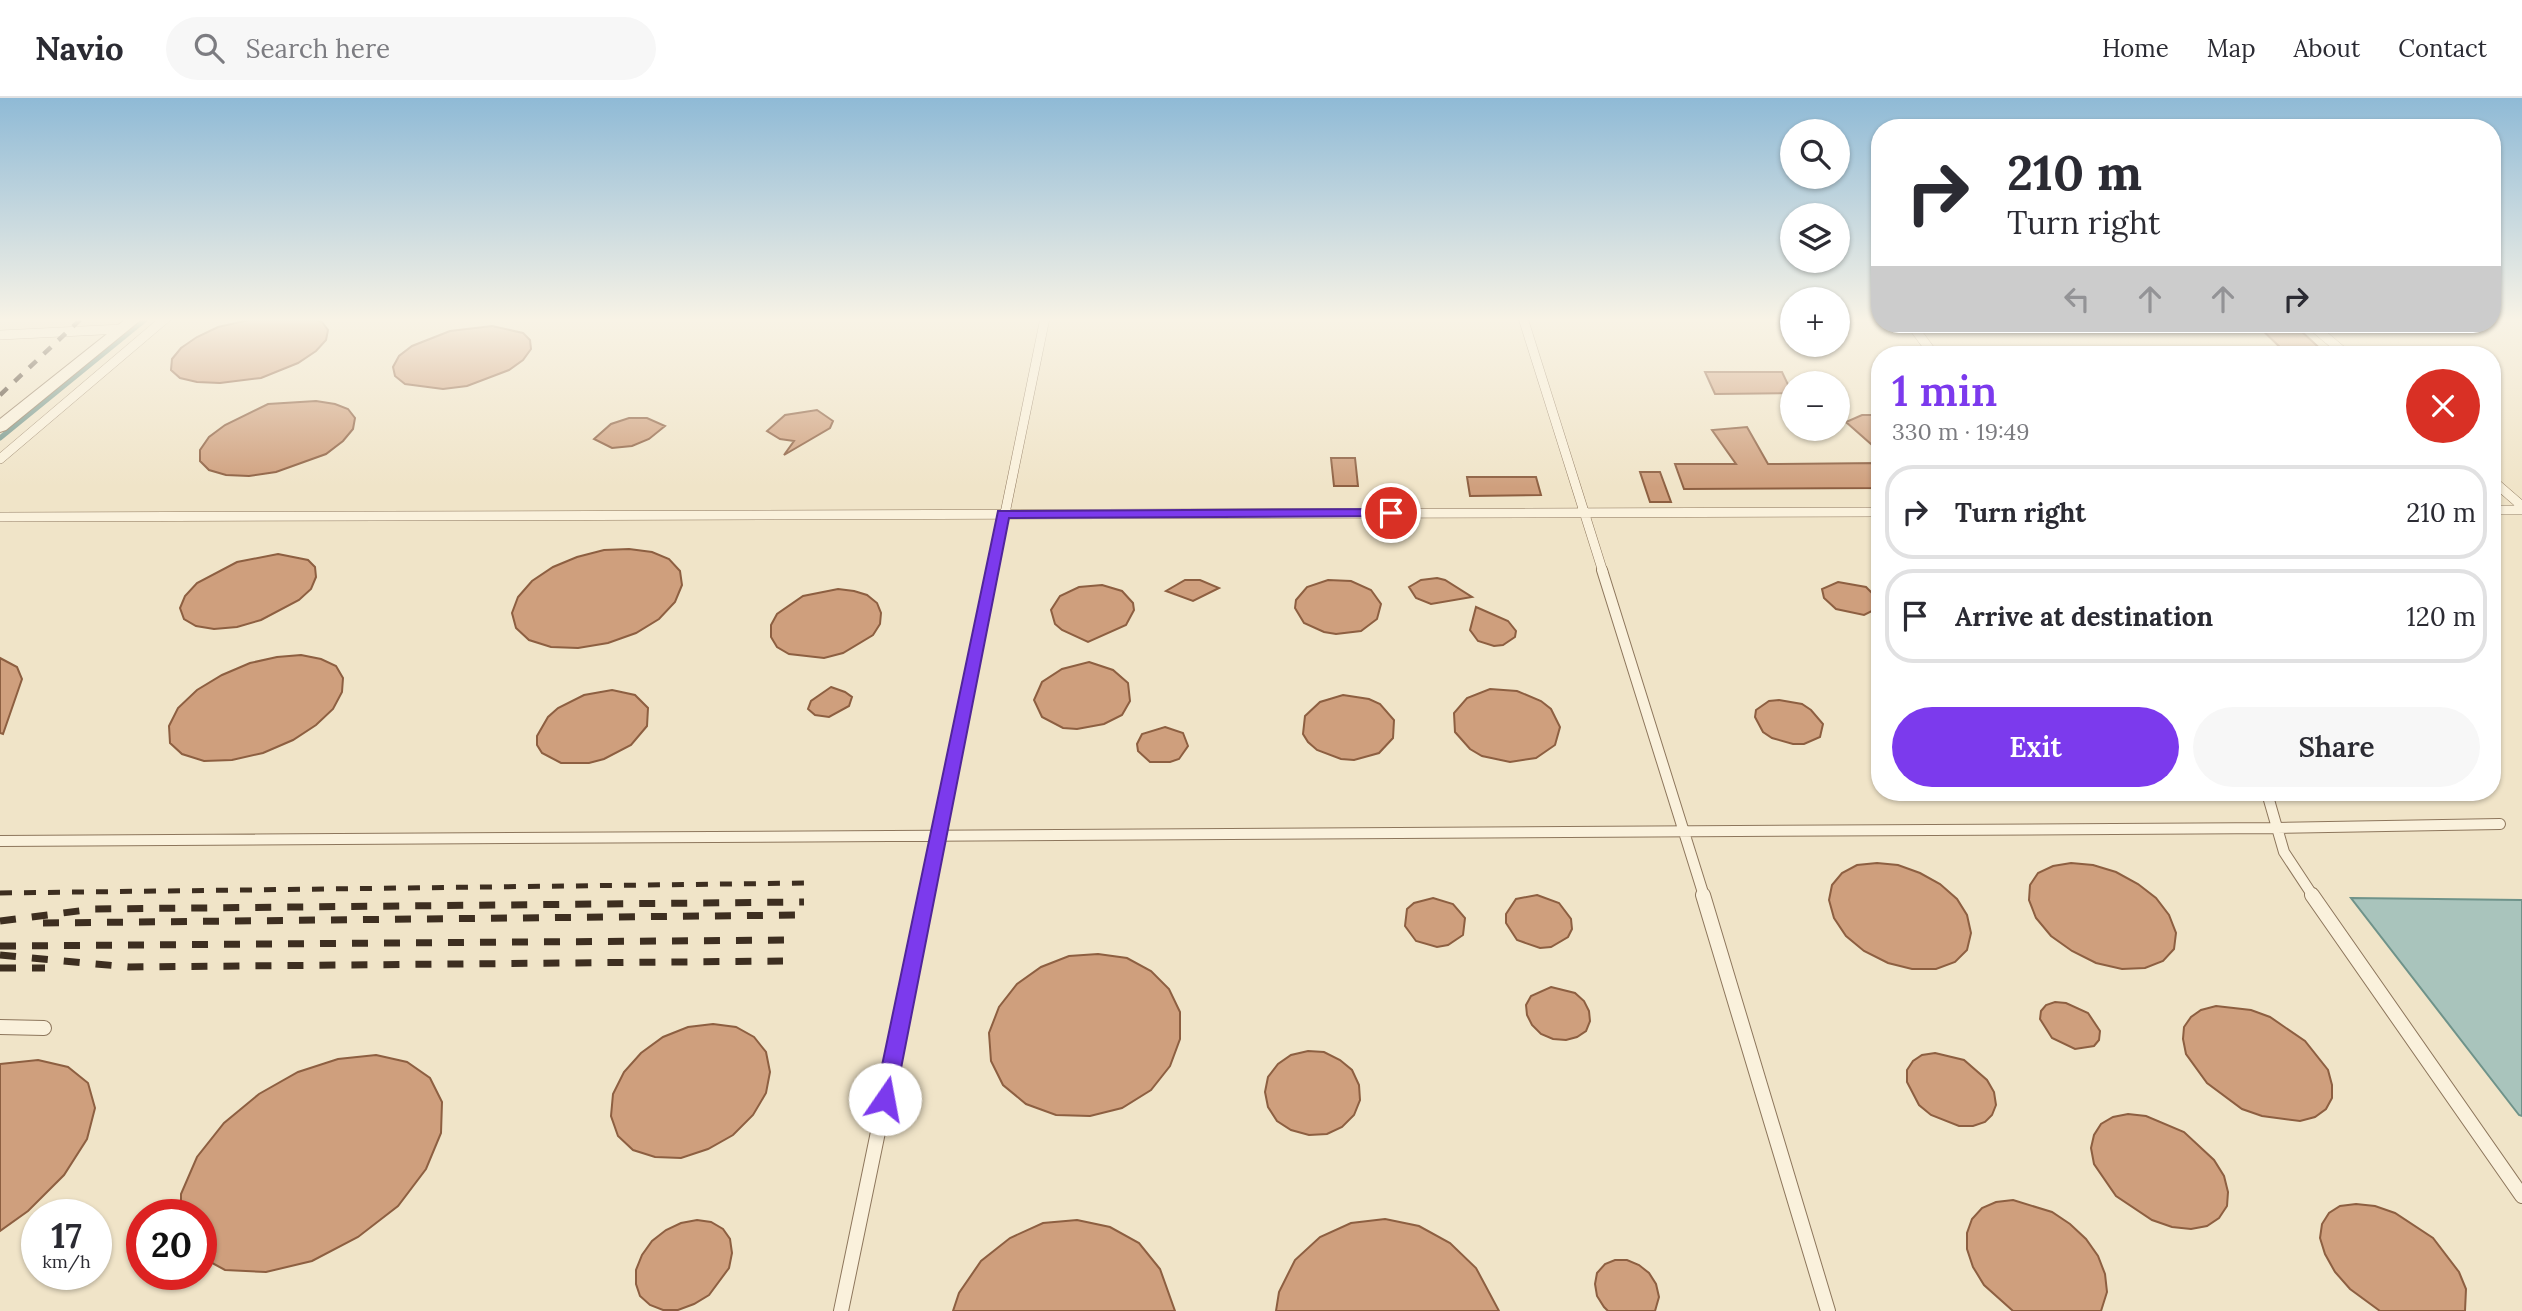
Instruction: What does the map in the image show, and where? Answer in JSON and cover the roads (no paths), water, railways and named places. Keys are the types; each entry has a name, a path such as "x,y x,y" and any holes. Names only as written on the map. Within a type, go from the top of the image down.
{"street":[{"path":"0,427 65,375"}],"lane":[{"path":"0,458 99,375"},
{"path":"841,1311 1033,375"},
{"path":"1541,375 1684,830 1828,1311"},
{"path":"2501,488 2522,508"},
{"path":"2501,509 2522,508"},
{"path":"0,517 1871,512"},
{"path":"2269,801 2290,863 2522,1196"},
{"path":"0,841 2277,828 2500,824"},
{"path":"0,1027 44,1028"}],"water":[{"path":"2351,898 2522,900 2522,1116 2519,1115"}],"waterway":[{"path":"0,438 78,375"}],"railway":[{"path":"0,395 22,375"},
{"path":"0,893 809,883"},
{"path":"0,921 94,909 804,902"},
{"path":"43,923 799,915"},
{"path":"0,946 790,940"},
{"path":"0,955 129,967 783,961"},
{"path":"0,968 45,968"}]}
